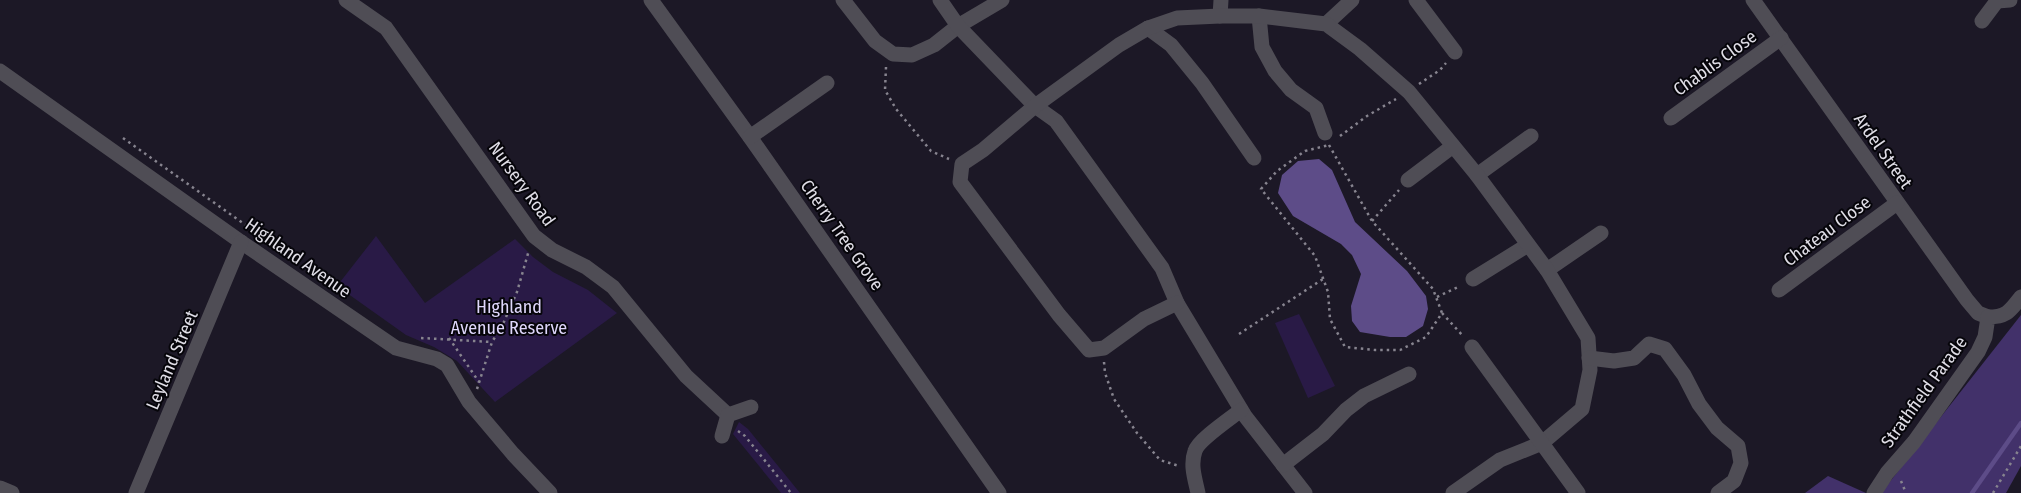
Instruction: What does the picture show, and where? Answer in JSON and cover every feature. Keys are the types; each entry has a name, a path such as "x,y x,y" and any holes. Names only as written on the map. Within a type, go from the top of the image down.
{"street":[{"name":"Nursery Road","path":"346,0 386,28 534,236 552,250 586,267 613,287 725,426"},
{"name":"Cherry Tree Grove","path":"651,0 750,137 999,493"},
{"path":"843,0 875,41 893,54 912,54 934,45 958,26 1002,0"},
{"path":"940,0 958,26 1035,106 1056,121 1062,129 1162,268 1177,303 1241,410 1305,493"},
{"path":"1220,16 1221,0"},
{"path":"1326,24 1352,0"},
{"path":"1416,0 1455,52"},
{"name":"Ardel Street","path":"1753,0 1967,300 1978,313 1988,317"},
{"path":"1982,21 2001,0"},
{"path":"1177,303 1144,319 1104,348 1089,350 1059,316 960,182 962,164 983,150 1035,106 1119,45 1148,28 1177,18 1220,16 1259,16 1326,24 1360,49 1409,92 1477,175 1547,270 1588,338 1590,370 1582,409 1542,442 1500,460 1453,493"},
{"path":"1259,16 1262,47 1274,71 1291,90 1316,108 1327,139"},
{"path":"1148,28 1171,45 1202,83 1254,158"},
{"name":"Chablis Close","path":"1671,118 1781,38"},
{"name":"Highland Avenue","path":"0,71 241,242 396,348 437,359 447,365 469,402 550,493"},
{"path":"750,137 827,82"},
{"path":"1477,175 1531,136"},
{"path":"1408,180 1453,146"},
{"name":"Chateau Close","path":"1779,290 1896,203"},
{"path":"1547,270 1601,233"},
{"name":"Leyland Street","path":"136,493 241,242"},
{"path":"1472,279 1528,245"},
{"path":"1988,317 2001,317 2021,297"},
{"name":"Strathfield Parade","path":"1874,493 1887,473 1920,434 1978,352 1985,337 1988,317"},
{"path":"1589,358 1614,361 1634,358 1649,344 1665,349 1684,375 1699,404 1717,428 1738,446 1741,464 1734,481 1718,493"},
{"path":"1472,347 1578,493"},
{"path":"1283,465 1323,434 1346,410 1364,396 1409,374"},
{"path":"725,426 751,407"},
{"path":"1198,493 1193,470 1195,449 1210,434 1241,410"},
{"path":"0,488 12,493"}],"path":[{"path":"889,51 884,77 885,90 896,109 931,151 962,164"},
{"path":"1442,312 1426,338 1400,350 1346,347 1330,319 1328,292 1315,256 1261,189 1278,171 1305,151 1409,92 1440,70 1455,52"},
{"path":"124,138 268,241"},
{"path":"1327,139 1372,220 1433,288 1442,312 1472,347"},
{"path":"1372,220 1408,180"},
{"path":"469,402 480,383 492,342 503,324 517,292 534,236"},
{"path":"1239,334 1323,278"},
{"path":"1437,298 1472,279"},
{"path":"414,338 449,338 492,342"},
{"path":"449,338 480,383"},
{"path":"1104,348 1105,373 1114,399 1137,433 1160,460 1193,470"},
{"path":"725,426 745,436 791,493"},
{"path":"1993,493 2021,446"}],"green space":[{"name":"Highland Avenue Reserve","path":"376,236 425,303 515,239 533,257 553,272 588,290 617,313 495,402 457,361 434,347 406,335 337,286"},
{"path":"1299,314 1335,386 1308,398 1275,323"},
{"path":"739,422 748,429 800,493 781,493 733,434"}],"shaded area":[{"path":"1319,159 1332,170 1355,222 1407,271 1426,296 1428,309 1423,326 1406,337 1390,337 1360,332 1352,321 1351,306 1361,274 1352,255 1341,244 1293,216 1278,193 1282,175 1298,161"},
{"path":"2021,315 2021,466 2006,493 1881,493"},
{"path":"1828,476 1866,493 1805,493"}],"waterway":[{"path":"1972,493 2021,423"}]}
